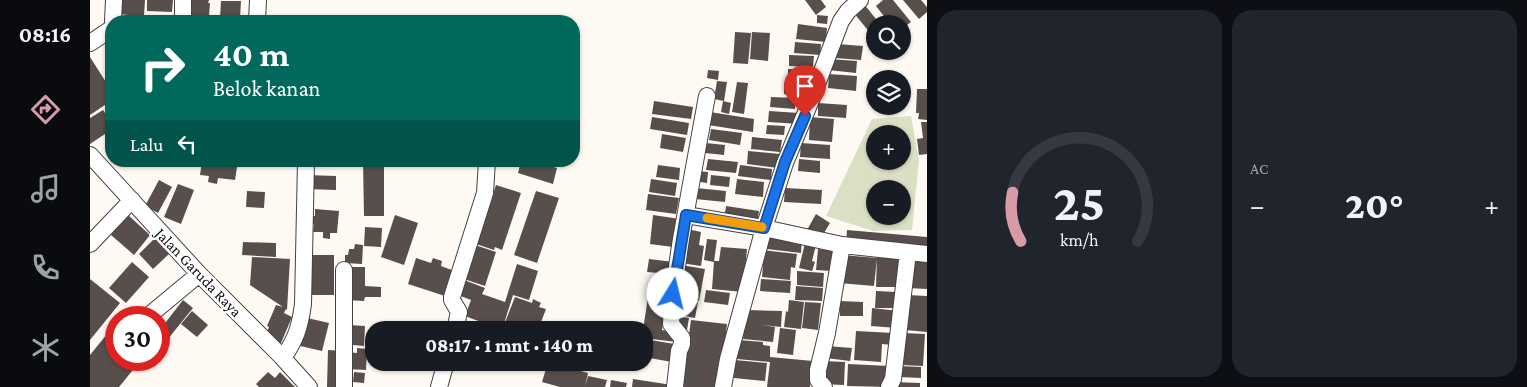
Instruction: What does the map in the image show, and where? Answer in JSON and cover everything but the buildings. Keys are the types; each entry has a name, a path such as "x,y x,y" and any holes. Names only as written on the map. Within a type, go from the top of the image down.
{"street":[{"path":"113,15 114,0"},
{"path":"182,15 183,0"},
{"path":"257,15 258,0"},
{"path":"723,387 728,360 764,228 785,162 812,100 841,20 860,0"},
{"path":"90,43 105,33"},
{"path":"675,387 682,338 673,328 671,317 673,294 707,96"},
{"name":"Jalan Garuda Raya","path":"90,155 200,274 309,387"},
{"path":"283,358 292,345 300,327 303,304 306,167"},
{"path":"457,321 459,312 452,297 485,193 487,167"},
{"path":"90,244 132,200"},
{"path":"686,215 764,228 842,245 927,254"},
{"path":"824,387 819,383 818,370 827,333 842,245"},
{"path":"889,387 892,379 908,252"},
{"path":"344,270 344,387"},
{"path":"161,306 200,274"},
{"path":"439,387 443,371"}],"green space":[{"path":"911,116 919,160 912,230 873,231 826,216 866,132 866,170 911,170 911,125 869,125 872,119"}],"slow traffic":[{"path":"707,218 762,227"}],"route":[{"path":"673,294 686,215 764,228 785,162 805,116"}]}
